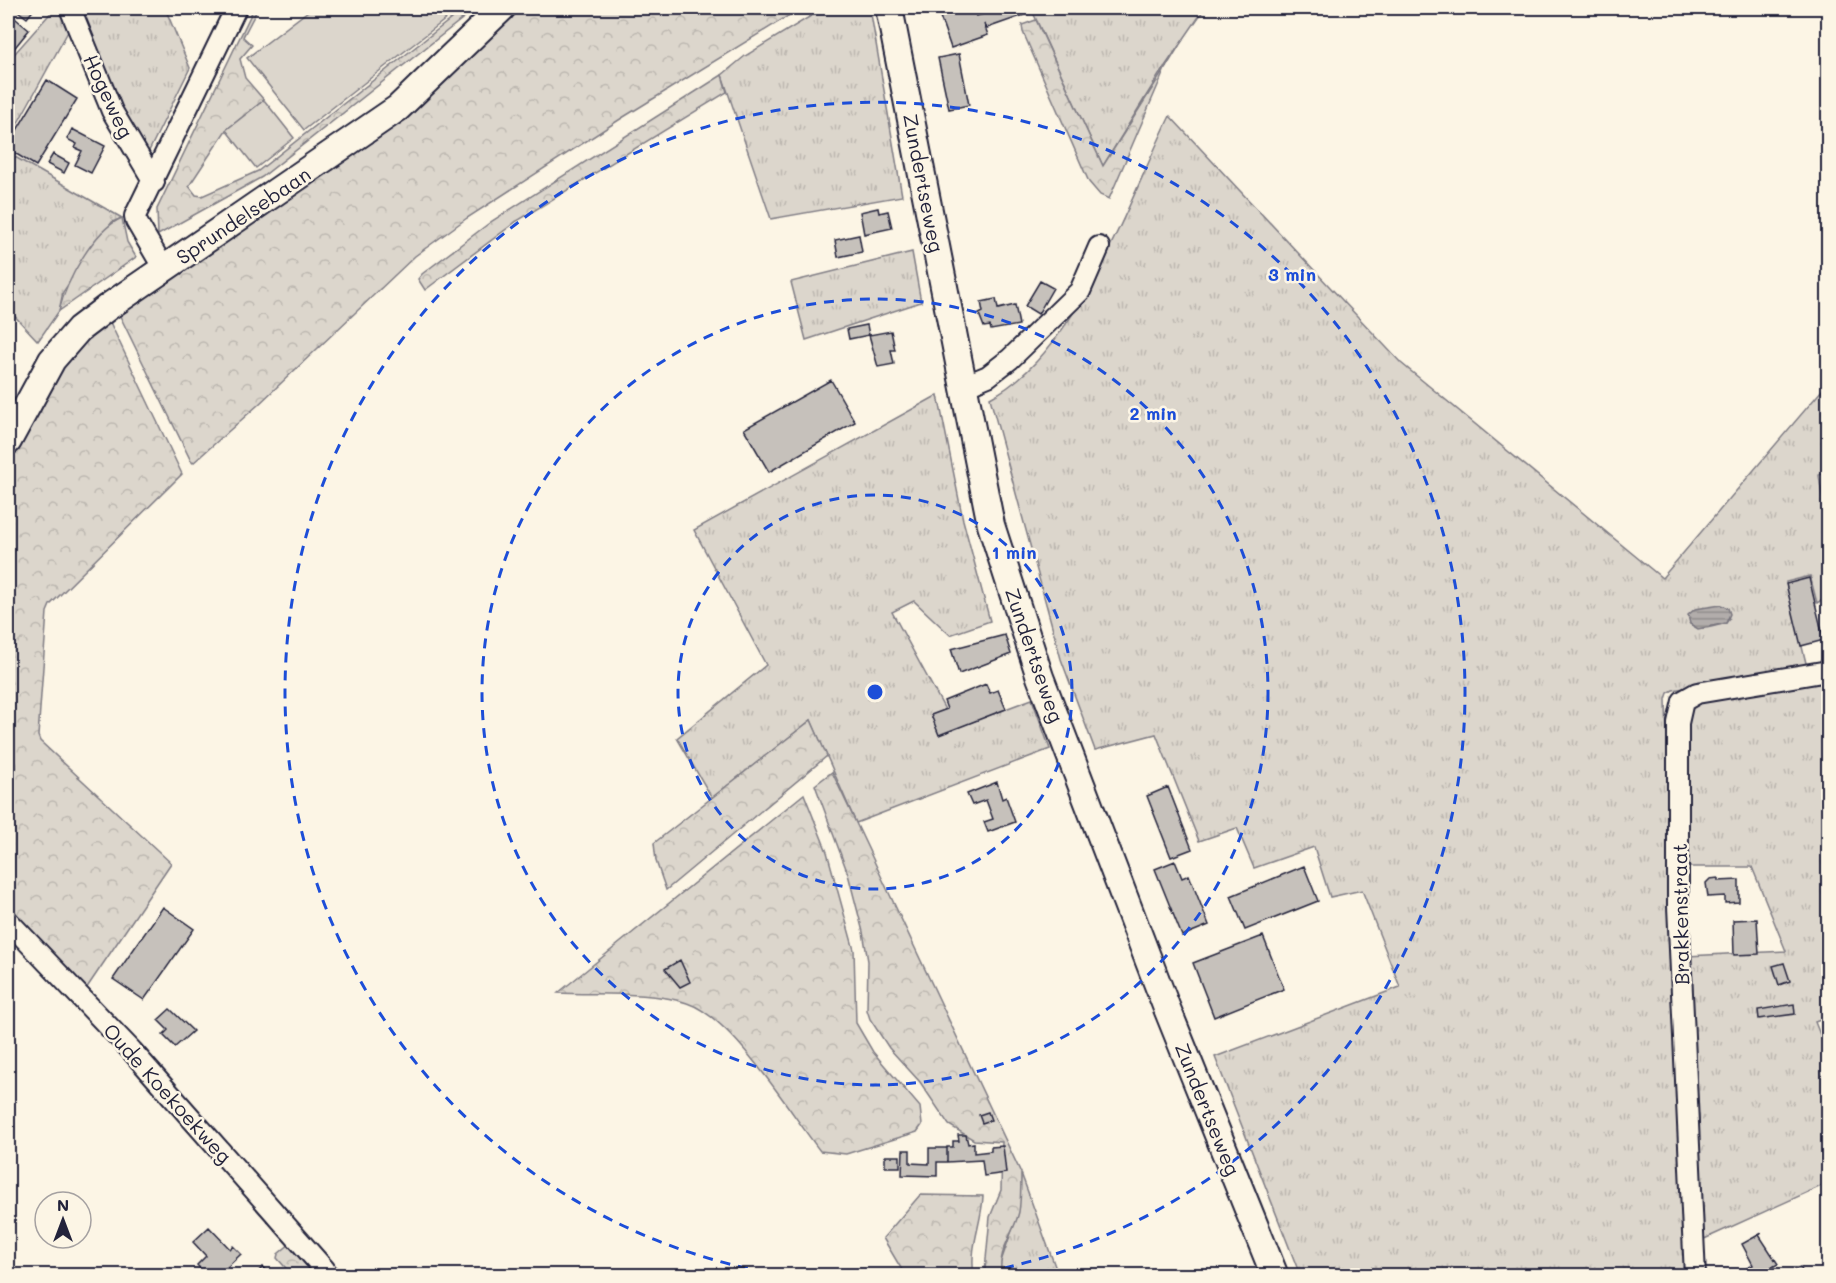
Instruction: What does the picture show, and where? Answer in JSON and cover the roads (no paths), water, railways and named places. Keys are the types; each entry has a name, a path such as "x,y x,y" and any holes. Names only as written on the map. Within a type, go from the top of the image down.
{"street":[{"name":"Hogeweg","path":"70,8 112,111 154,182"},
{"path":"164,269 136,221 137,211 154,182 236,8"},
{"name":"Sprundelsebaan","path":"8,441 52,360 79,329 108,306 398,108 502,8"},
{"name":"Zundertseweg","path":"889,8 992,525 1040,677 1166,1006 1275,1275"},
{"path":"964,386 988,376 1010,359 1064,308 1080,291 1099,248"},
{"name":"Brakkenstraat","path":"1695,1275 1678,906 1678,723 1683,701 1697,693 1828,671"},
{"name":"Oude Koekoekweg","path":"8,921 132,1051 325,1270"}]}
